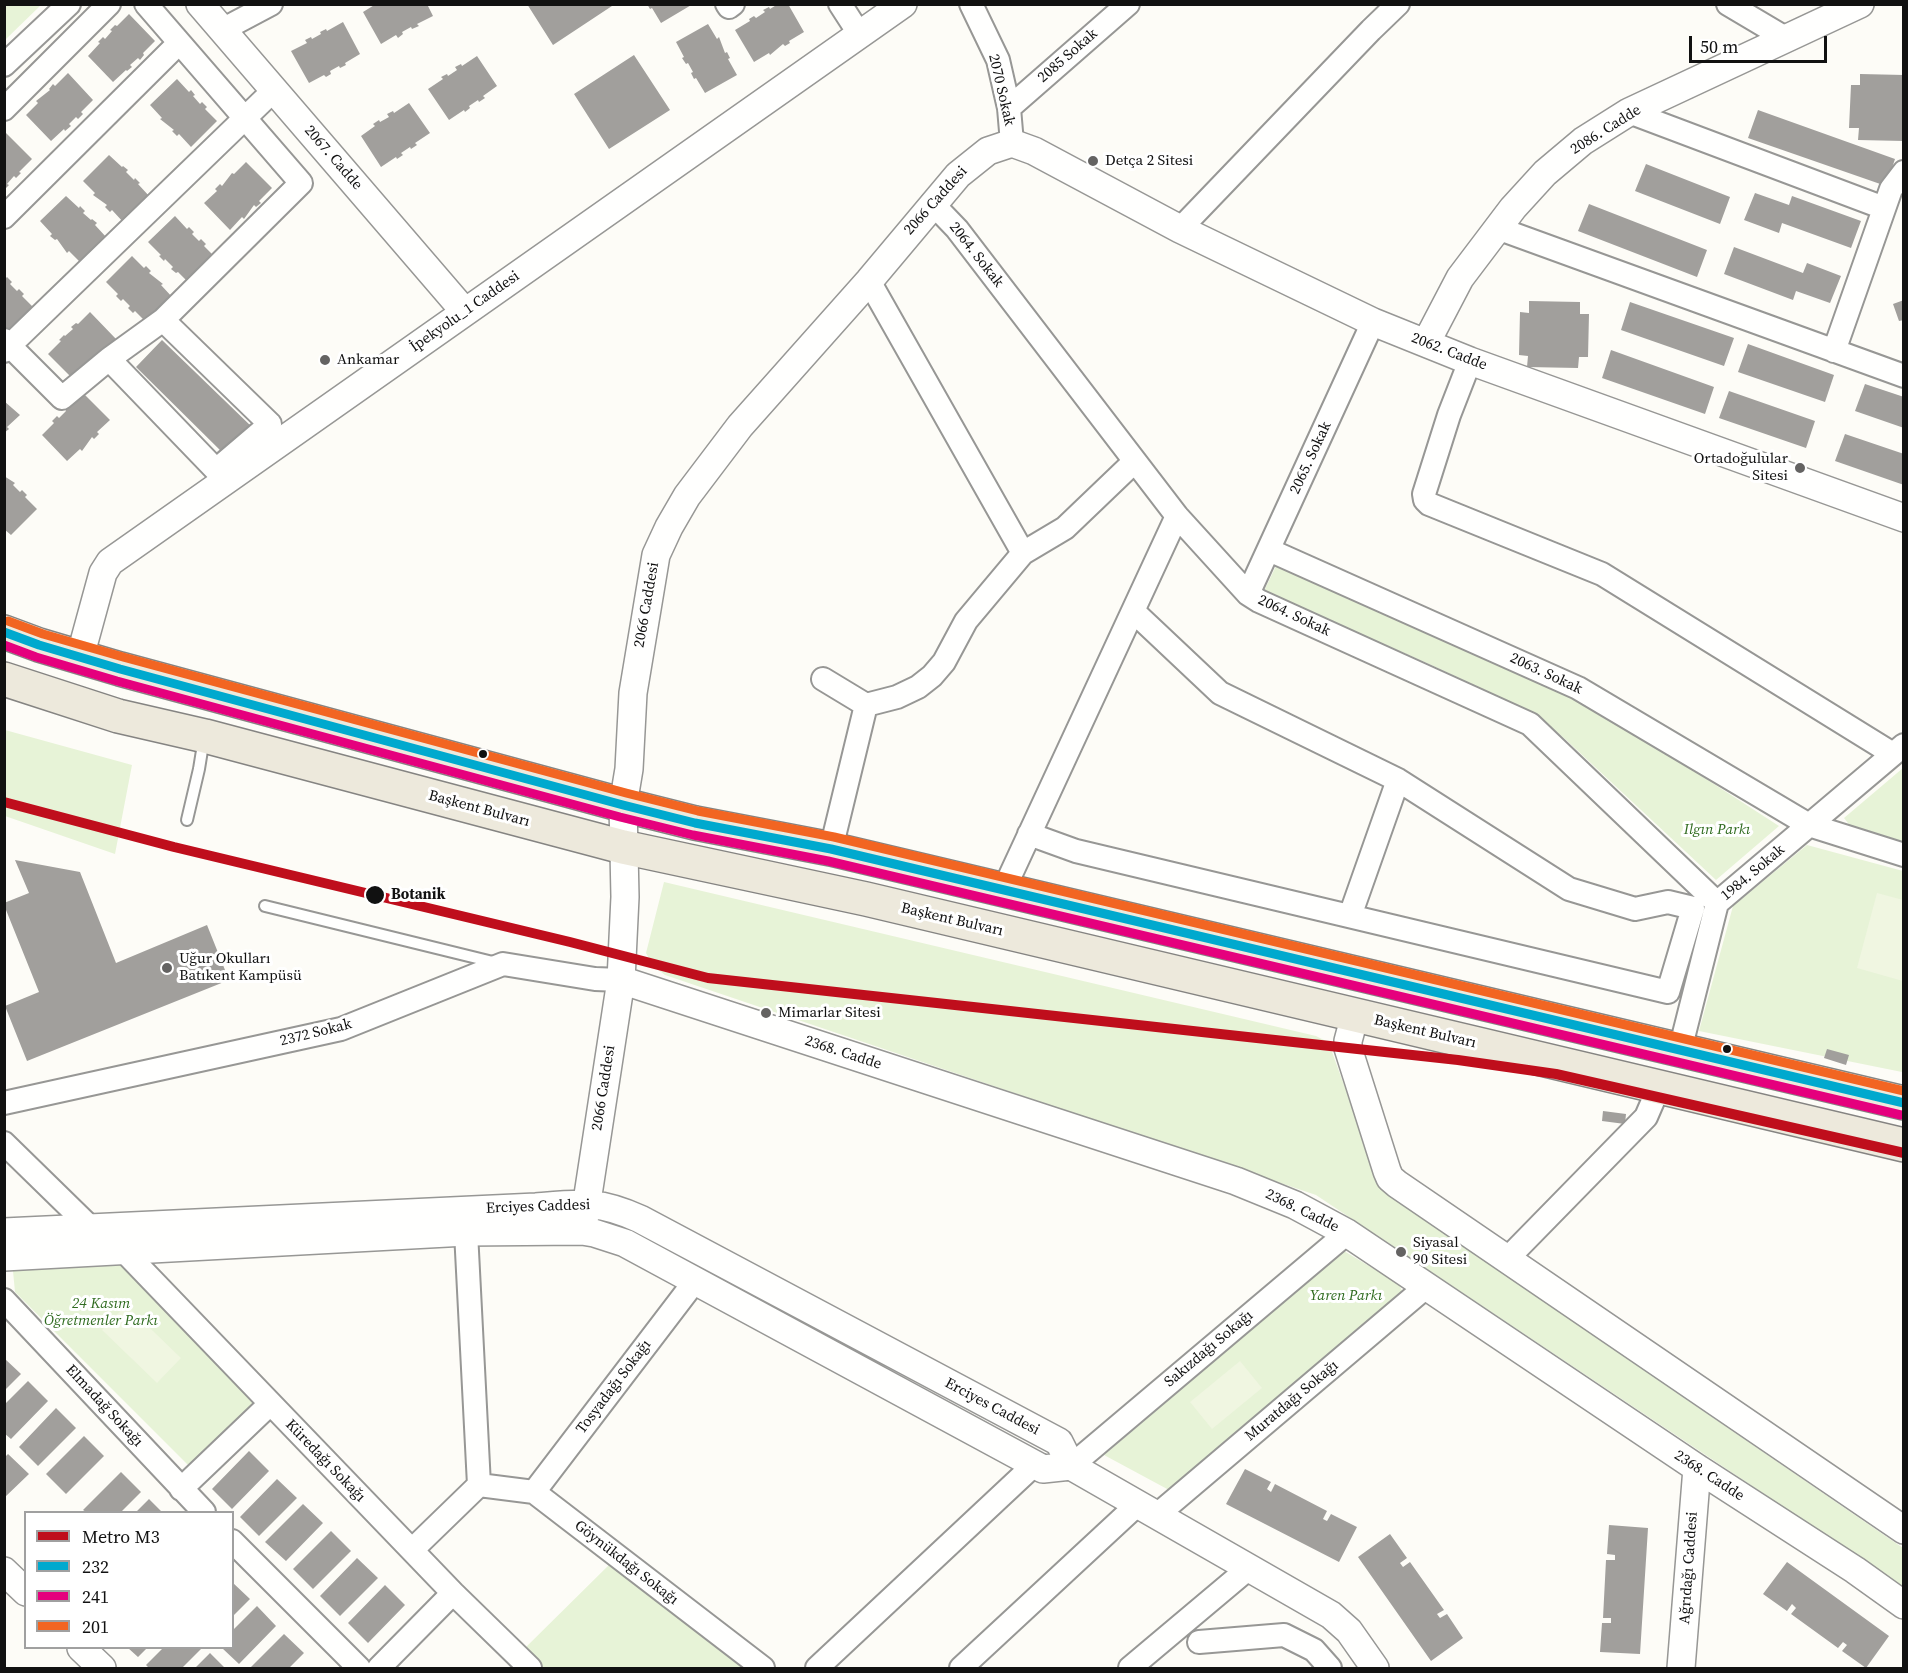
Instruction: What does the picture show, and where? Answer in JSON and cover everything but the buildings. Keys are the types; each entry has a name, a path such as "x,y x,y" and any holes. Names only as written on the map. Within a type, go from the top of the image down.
{"main road":[{"path":"4,632 80,657 695,823 831,849 1903,1103"},
{"name":"Başkent Bulvarı","path":"4,679 136,721 205,736 623,847 866,899 1904,1145"}],"street":[{"path":"4,65 69,4"},
{"path":"4,109 109,4"},
{"path":"146,4 179,43 245,118 301,183 163,320 109,359 62,398 6,346 245,118 274,90"},
{"name":"2067. Cadde","path":"200,4 465,312"},
{"path":"222,30 271,4"},
{"path":"727,4 729,7 733,4"},
{"path":"840,4 860,35"},
{"name":"İpekyolu_1 Caddesi","path":"80,657 103,573 110,562 903,4"},
{"name":"2070 Sokak","path":"971,4 998,60 1009,108 1012,143"},
{"name":"2085 Sokak","path":"1009,108 1128,4"},
{"path":"1180,229 1398,4"},
{"path":"1728,4 1787,39"},
{"name":"2086. Cadde","path":"1426,343 1460,278 1497,228 1545,173 1583,141 1629,112 1860,4"},
{"path":"4,218 179,43"},
{"path":"1629,112 1884,208"},
{"name":"2062. Cadde","path":"1012,143 1034,151 1180,229 1373,322 1470,361 1904,518"},
{"name":"2066 Caddesi","path":"582,1231 621,980 625,897 623,805 629,769 633,693 656,555 687,496 740,426 869,281 932,202 969,164 988,151 1012,143"},
{"path":"1834,351 1884,208 1892,189 1904,172"},
{"name":"2064. Sokak","path":"932,202 957,229 1177,516 1248,594 1530,724 1717,903"},
{"path":"1497,228 1904,376"},
{"path":"869,281 1023,554"},
{"path":"109,359 216,470 270,424 163,320"},
{"name":"2065. Sokak","path":"1248,594 1373,322"},
{"path":"1470,361 1449,415 1424,494 1429,504 1602,574 1898,749"},
{"path":"823,679 866,705 897,697 918,687 944,662 966,621 1023,554 1065,528 1135,461"},
{"path":"1004,890 1177,516"},
{"name":"2063. Sokak","path":"1269,550 1578,688 1809,825 1904,855"},
{"path":"1029,834 1076,851 1668,992 1693,908 1668,902 1635,909 1569,889 1398,780 1220,693 1133,611"},
{"path":"831,849 866,705"},
{"name":"1984. Sokak","path":"1680,1050 1717,903 1898,749"},
{"path":"1350,916 1398,780"},
{"path":"503,964 595,979 621,980"},
{"name":"2372 Sokak","path":"4,1103 341,1029 503,964"},
{"name":"2368. Cadde","path":"621,980 1236,1181 1295,1205 1347,1233 1697,1468 1855,1570 1904,1605"},
{"path":"1355,1015 1348,1048 1390,1178 1904,1530"},
{"path":"1507,1259 1646,1118 1659,1087"},
{"path":"4,1143 90,1227"},
{"name":"Erciyes Caddesi","path":"4,1232 586,1203 618,1210 640,1219 1059,1442 1071,1466 1331,1615 1349,1631 1375,1668"},
{"name":"Erciyes Caddesi","path":"4,1257 466,1232 582,1231 594,1233 625,1243 1034,1465 1043,1469 1071,1466"},
{"path":"412,1550 479,1485 466,1232"},
{"name":"Sakızdağı Sokağı","path":"1071,1466 1347,1233"},
{"name":"Küredağı Sokağı","path":"123,1250 453,1593 530,1668"},
{"name":"Tosyadağı Sokağı","path":"534,1492 695,1281"},
{"name":"Muratdağı Sokağı","path":"961,1668 1147,1509 1427,1286"},
{"name":"Elmadağ Sokağı","path":"4,1300 203,1511"},
{"path":"181,1489 270,1404"},
{"path":"817,1668 1034,1465"},
{"name":"Ağrıdağı Caddesi","path":"1681,1668 1697,1468"},
{"path":"479,1485 534,1492"},
{"name":"Göynükdağı Sokağı","path":"534,1492 763,1668"},
{"path":"234,1543 359,1668"},
{"path":"1130,1668 1249,1568"},
{"path":"5,1572 24,1590"},
{"path":"379,1668 453,1593"},
{"path":"1199,1642 1284,1635 1314,1650 1330,1668"},
{"path":"83,1649 102,1668"}],"lane":[{"path":"187,820 205,736"},
{"path":"265,906 503,964"}],"green space":[{"path":"5,4 41,4 41,5 5,40"},
{"name":"Ilgın Parkı","path":"1276,566 1573,697 1610,717 1779,826 1716,880 1564,738 1534,713 1264,591"},
{"path":"5,730 132,765 115,854 5,816"},
{"path":"1903,768 1903,845 1851,827 1844,818"},
{"path":"1807,845 1903,871 1904,1066 1902,1072 1699,1031 1733,906"},
{"path":"664,882 1316,1036 1326,1041 1380,1184 1387,1194 1903,1548 1903,1590 1866,1562 1316,1195 665,975 653,966 646,953"},
{"path":"1877,893 1903,900 1903,981 1857,968"},
{"name":"Yaren Parkı","path":"1344,1251 1399,1284 1402,1291 1399,1299 1169,1490 1104,1455"},
{"name":"24 Kasım Öğretmenler Parkı","path":"118,1263 256,1403 189,1466 15,1292 13,1271"},
{"path":"126,1305 181,1358 157,1383 102,1330"},
{"path":"1240,1361 1262,1388 1212,1429 1190,1402"},
{"path":"613,1561 747,1668 542,1668 523,1650"}],"metro line":[{"name":"M3","path":"4,802 174,847 570,942 708,978 1458,1060 1556,1074 1904,1153"}],"transit line":[{"name":"201","path":"8,621 43,634 123,657 698,811 834,837 1904,1091"},
{"name":"232","path":"4,632 120,669 695,823 831,849 1904,1103"},
{"name":"241","path":"4,645 117,681 620,817 693,835 828,861 1901,1115"}],"place":[{"name":"Detça 2 Sitesi","path":"1093,161"},
{"name":"Ankamar","path":"325,360"},
{"name":"Ortadoğulular Sitesi","path":"1800,468"},
{"name":"Botanik","path":"375,895"},
{"name":"Uğur Okulları Batıkent Kampüsü","path":"167,968"},
{"name":"Mimarlar Sitesi","path":"766,1013"},
{"name":"Siyasal 90 Sitesi","path":"1401,1252"}]}
